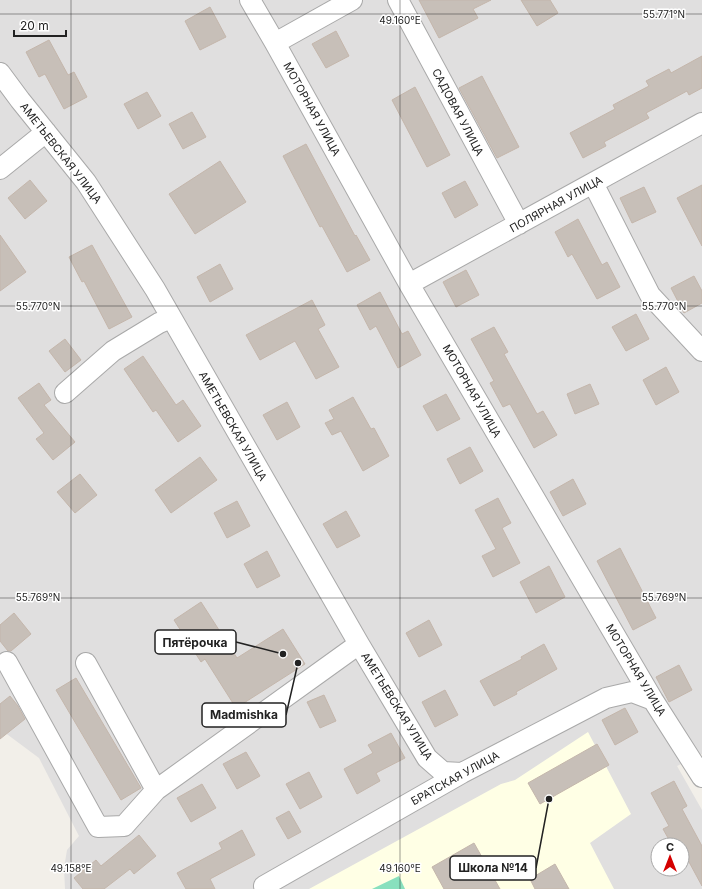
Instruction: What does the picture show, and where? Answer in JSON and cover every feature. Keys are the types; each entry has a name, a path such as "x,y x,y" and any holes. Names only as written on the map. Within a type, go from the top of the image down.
{"street":[{"name":"МОТОРНАЯ УЛИЦА","path":"250,0 276,43 409,284 653,700 699,764"},
{"path":"276,43 352,0"},
{"name":"САДОВАЯ УЛИЦА","path":"398,0 519,224"},
{"name":"АМЕТЬЕВСКАЯ УЛИЦА","path":"0,73 86,182 150,283 359,644 427,758 443,772 462,773"},
{"name":"ПОЛЯРНАЯ УЛИЦА","path":"409,284 702,123"},
{"path":"0,168 46,132"},
{"path":"593,183 650,295 702,351"},
{"path":"65,393 113,351 159,323 171,318"},
{"path":"7,662 98,827 124,826 156,790 359,644"},
{"path":"86,663 156,790"},
{"name":"БРАТСКАЯ УЛИЦА","path":"264,886 462,773 606,698 632,692 653,700"}],"shaded area":[{"path":"0,0 702,0 702,754 677,766 702,810 702,889 65,889 64,868 67,850 79,836 39,758 0,729"},
{"path":"588,732 631,814 590,843 614,889 309,889 501,784 515,780"}],"green space":[{"path":"399,876 405,889 372,889"}],"building":[{"path":"419,0 491,0 473,9 478,18 439,38"},
{"path":"521,0 550,0 558,13 537,26"},
{"path":"210,7 226,37 200,50 185,21"},
{"path":"336,31 349,56 326,68 312,44"},
{"path":"49,40 68,75 74,72 87,97 64,109 45,74 39,77 26,52"},
{"path":"702,56 702,88 689,95 687,91 646,113 649,118 604,142 606,146 583,158 570,133 615,109 613,105 649,86 646,81 669,69 671,73"},
{"path":"482,76 519,147 497,158 459,88"},
{"path":"415,87 450,155 427,167 392,100"},
{"path":"147,92 161,116 138,129 124,104"},
{"path":"192,112 206,137 183,149 169,124"},
{"path":"306,144 355,236 356,235 370,260 347,272 322,226 320,227 283,156"},
{"path":"220,161 246,202 195,234 169,194"},
{"path":"30,180 47,201 25,219 8,198"},
{"path":"465,181 478,205 455,218 442,193"},
{"path":"702,185 702,246 677,198"},
{"path":"644,187 656,212 632,223 620,198"},
{"path":"578,219 602,265 607,262 620,287 597,299 572,254 568,257 555,232"},
{"path":"0,235 26,272 0,291"},
{"path":"92,245 132,317 109,329 84,281 82,282 69,257"},
{"path":"220,264 233,289 210,302 197,277"},
{"path":"466,270 479,295 456,307 443,282"},
{"path":"694,276 702,291 702,303 684,313 671,288"},
{"path":"380,292 402,334 408,331 421,355 398,368 376,326 370,330 357,305"},
{"path":"312,300 325,325 318,329 339,367 316,379 295,341 260,360 246,335"},
{"path":"636,314 649,339 626,351 612,327"},
{"path":"494,327 508,352 504,354 537,414 543,411 557,435 534,448 510,404 503,407 490,383 494,381 471,339"},
{"path":"65,339 81,360 65,372 49,351"},
{"path":"143,356 176,405 183,400 201,426 178,442 156,410 153,412 124,369"},
{"path":"666,367 679,392 656,405 643,380"},
{"path":"39,383 51,400 44,405 75,442 53,460 36,439 44,433 18,398"},
{"path":"590,384 599,404 575,414 567,394"},
{"path":"446,394 460,419 437,431 423,406"},
{"path":"353,397 371,429 374,428 389,456 363,471 341,431 332,435 325,423 334,419 329,410"},
{"path":"287,402 300,427 277,440 263,415"},
{"path":"470,447 483,471 460,484 447,459"},
{"path":"200,457 217,480 171,513 155,490"},
{"path":"80,474 97,495 75,513 57,492"},
{"path":"573,479 586,504 563,516 550,492"},
{"path":"498,498 511,523 502,528 520,563 493,577 482,556 496,549 475,510"},
{"path":"237,501 250,526 227,538 214,513"},
{"path":"346,511 360,536 337,548 323,524"},
{"path":"620,548 656,618 633,630 597,561"},
{"path":"267,551 280,576 257,588 244,564"},
{"path":"549,566 565,597 536,613 520,582"},
{"path":"201,602 237,658 283,629 305,664 236,708 205,659 201,662 174,620"},
{"path":"14,613 31,634 11,651 8,651 0,641 0,625"},
{"path":"429,620 442,645 419,657 406,633"},
{"path":"544,644 557,669 516,692 517,694 494,706 480,681 522,659 521,657"},
{"path":"679,665 692,690 669,702 656,677"},
{"path":"76,678 141,788 121,800 56,690"},
{"path":"445,690 458,715 435,727 422,702"},
{"path":"324,695 336,721 320,728 307,702"},
{"path":"10,696 18,706 25,719 0,739 0,704"},
{"path":"625,708 638,732 615,745 602,720"},
{"path":"391,733 405,758 376,773 380,781 357,794 344,769 373,753 368,745"},
{"path":"597,744 609,765 540,804 528,783"},
{"path":"246,752 260,776 237,789 223,764"},
{"path":"309,772 322,797 300,809 286,784"},
{"path":"674,781 687,806 682,809 702,846 702,886 690,864 690,837 668,837 663,829 669,826 651,793"},
{"path":"202,784 216,808 191,822 177,798"},
{"path":"289,811 301,832 288,839 276,818"},
{"path":"242,830 255,855 210,879 215,889 186,889 177,873 222,849 219,843"},
{"path":"139,835 156,856 134,874 130,869 104,889 83,889 74,878 96,860 101,866"},
{"path":"474,843 500,889 444,889 432,867"},
{"path":"555,864 569,889 535,889 530,879"}],"place":[{"name":"Пятёрочка","path":"283,654"},
{"name":"Madmishka","path":"298,663"},
{"name":"Школа №14","path":"549,799"}]}
